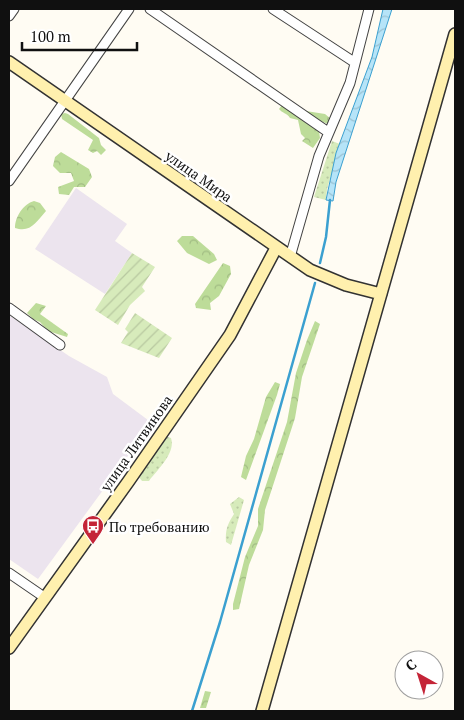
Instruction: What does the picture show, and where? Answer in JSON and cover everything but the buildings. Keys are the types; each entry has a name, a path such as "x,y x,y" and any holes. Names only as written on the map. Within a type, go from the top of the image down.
{"main road":[{"path":"262,711 455,34"},
{"name":"улица Мира","path":"9,62 290,258 310,270 346,285 381,294"},
{"name":"улица Литвинова","path":"9,648 230,335 276,248"}],"street":[{"path":"9,16 14,9"},
{"path":"9,180 128,9"},
{"path":"150,9 328,132"},
{"path":"273,9 354,62"},
{"path":"290,258 319,156 350,83 369,9"},
{"path":"9,308 60,345"},
{"path":"9,573 44,597"}],"shaded area":[{"path":"76,188 127,224 115,241 132,253 105,294 35,249"},
{"path":"9,315 69,356 107,377 113,394 152,423 38,579 9,559"}],"green space":[{"path":"282,105 319,131 320,138 313,148 302,141 305,138 301,134 298,120 290,118 280,110"},
{"path":"306,111 325,114 331,119 328,124 304,114"},
{"path":"65,113 99,138 101,145 106,150 101,155 97,151 93,153 88,150 93,140 62,119 61,114"},
{"path":"332,141 340,144 327,189 326,200 314,197"},
{"path":"61,152 89,169 92,177 85,187 74,187 69,195 59,194 58,187 74,181 71,173 60,173 53,166 55,157"},
{"path":"34,201 40,203 46,211 33,226 25,229 15,228 20,212 26,205"},
{"path":"182,236 193,236 214,254 217,260 209,264 187,253 177,241"},
{"path":"132,253 155,267 142,287 145,291 130,305 118,325 95,310"},
{"path":"223,263 230,266 231,274 219,296 210,303 211,310 196,308 195,304"},
{"path":"36,303 46,306 40,314 68,334 67,337 48,331 40,322 33,319 27,313"},
{"path":"135,313 172,338 159,358 121,343 128,332 125,329"},
{"path":"315,321 320,324 302,377 295,418 265,510 263,530 249,565 239,609 233,610 245,557 258,526 258,509 287,422 296,373"},
{"path":"275,382 280,384 277,395 246,480 241,477 246,456 254,439 266,397"},
{"path":"165,436 171,438 172,444 169,455 149,481 142,481 139,477 140,473"},
{"path":"239,497 244,500 231,545 226,542 227,527 234,514 230,504"},
{"path":"205,691 211,692 206,708 200,708"}],"water":[{"path":"383,9 392,9 336,182 333,201 326,200 336,153 372,57"}],"waterway":[{"path":"320,263 326,237 330,200"},
{"path":"192,711 220,622 315,283"}],"place":[{"name":"По требованию","path":"93,545"}]}
